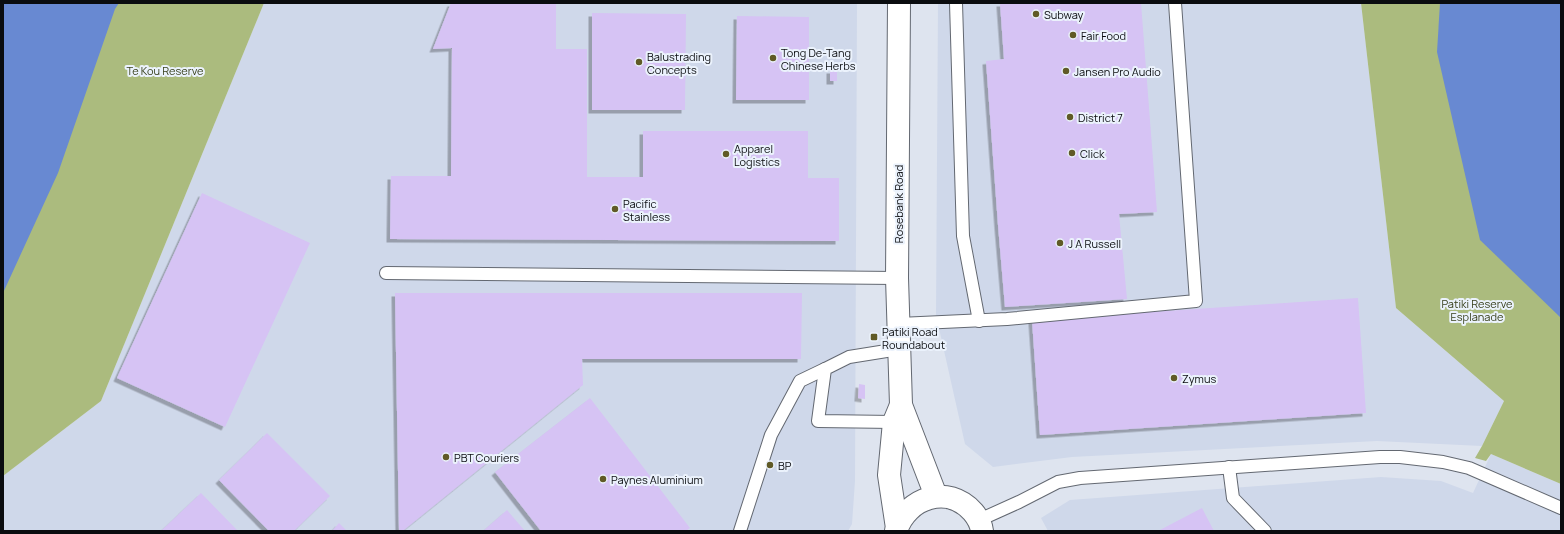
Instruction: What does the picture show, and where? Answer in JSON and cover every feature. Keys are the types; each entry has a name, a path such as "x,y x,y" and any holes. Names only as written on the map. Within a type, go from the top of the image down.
{"main road":[{"name":"Rosebank Road","path":"896,530 889,475 897,413 899,349 897,278 899,3"},
{"name":"Rosebank Road","path":"897,413 936,496"},
{"path":"896,530 905,512 919,502 936,496 958,500 968,506 981,525"}],"lane":[{"path":"956,3 963,236 979,321"},
{"path":"899,324 979,321 1196,301 1175,3"},
{"path":"386,273 897,278"},
{"path":"740,531 771,435 800,381 850,357 899,349"},
{"path":"825,369 818,421 897,413"},
{"path":"981,525 1019,502 1058,482 1080,478 1380,456 1443,462 1469,468 1561,508"},
{"path":"1229,467 1233,498 1265,531"}],"shaded area":[{"path":"264,3 857,3 855,481 852,524 848,531 3,531 3,476 101,401"},
{"path":"938,3 1361,3 1396,308 1504,401 1482,446 1377,441 1072,457 993,467 965,444 936,315"},
{"path":"1491,454 1561,484 1561,531 1048,531 1041,518 1070,500 1381,477 1441,481 1473,493"}],"green space":[{"name":"Te Kou Reserve","path":"3,3 264,3 101,401 3,476"},
{"name":"Patiki Reserve Esplanade","path":"1361,3 1561,3 1561,484 1491,454 1486,461 1475,458 1504,401 1396,308"}],"water":[{"path":"3,3 119,3 115,9 58,173 3,293"},
{"path":"1440,3 1561,3 1561,318 1480,240 1437,52"}],"building":[{"path":"451,3 556,3 556,49 587,49 587,177 643,177 643,131 808,131 808,178 839,178 839,241 390,239 391,176 451,176 452,48 433,49"},
{"path":"1000,3 1141,3 1157,212 1119,214 1127,299 1005,307 986,61 1004,59"},
{"name":"Balustrading Concepts","path":"592,13 686,14 685,110 592,110"},
{"name":"Tong De-Tang Chinese Herbs","path":"737,16 809,17 809,100 736,100"},
{"path":"830,70 837,70 837,81 830,81"},
{"path":"202,193 310,243 225,427 117,378"},
{"name":"PBT Couriers","path":"395,293 802,293 801,359 582,359 583,385 404,530 399,530"},
{"path":"1358,298 1366,413 1040,435 1032,320"},
{"path":"859,384 865,385 865,399 858,398"},
{"path":"590,398 690,528 686,531 541,531 495,472"},
{"path":"267,433 330,496 294,531 269,531 219,480"},
{"path":"201,493 238,531 161,531"},
{"path":"1202,508 1214,531 1158,531"},
{"path":"507,510 525,531 483,531"},
{"path":"339,523 347,531 332,531"}],"place":[{"name":"Subway","path":"1036,14"},
{"name":"Fair Food","path":"1073,35"},
{"name":"Tong De-Tang Chinese Herbs","path":"773,58"},
{"name":"Balustrading Concepts","path":"639,62"},
{"name":"Jansen Pro Audio","path":"1066,71"},
{"name":"District 7","path":"1070,117"},
{"name":"Click","path":"1072,153"},
{"name":"Apparel Logistics","path":"726,154"},
{"name":"Pacific Stainless","path":"615,209"},
{"name":"J A Russell","path":"1060,243"},
{"name":"Patiki Road Roundabout","path":"874,337"},
{"name":"Zymus","path":"1174,378"},
{"name":"PBT Couriers","path":"446,457"},
{"name":"BP","path":"770,465"},
{"name":"Paynes Aluminium","path":"603,479"}]}
